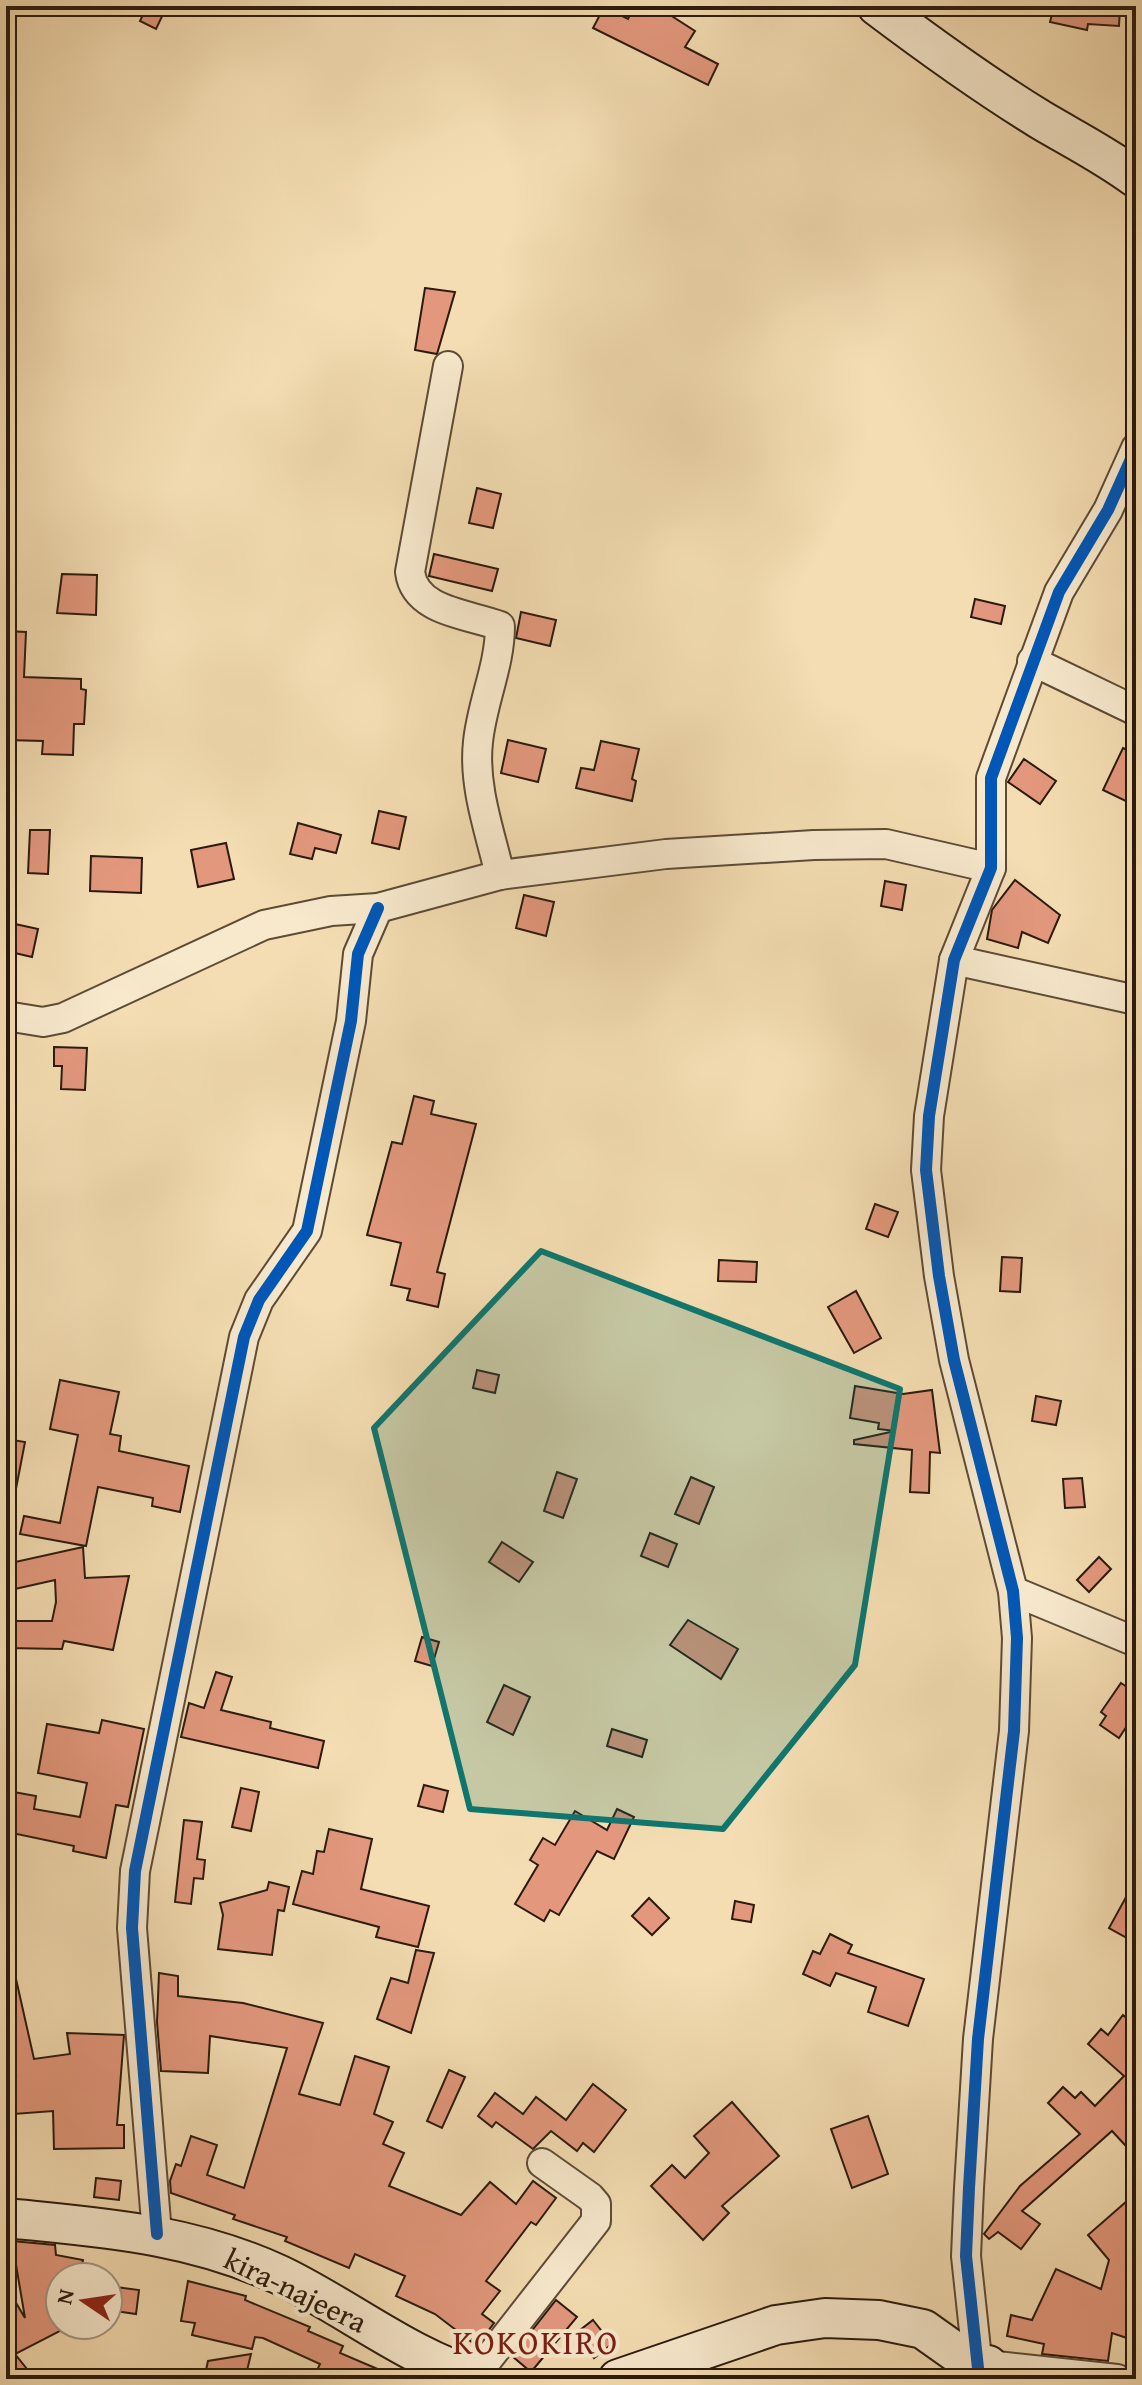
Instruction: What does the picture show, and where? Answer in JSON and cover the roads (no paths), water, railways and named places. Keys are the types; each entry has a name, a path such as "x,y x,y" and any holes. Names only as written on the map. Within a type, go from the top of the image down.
{"street":[{"path":"877,6 976,77 1043,121 1102,153 1136,178"},
{"path":"448,366 410,572 412,586 419,595 452,612 500,626 500,652 485,705 476,773 500,875"},
{"path":"988,2371 966,2256 978,2039 1014,1731 1017,1652 1013,1591 954,1360 930,1220 926,1170 929,1116 954,960 991,868 991,778 1059,592 1108,510 1136,448"},
{"path":"1032,661 1136,711"},
{"path":"6,1016 43,1022 63,1018 264,925 331,911 378,908 500,875 666,854 886,844 991,868"},
{"path":"157,2234 132,1928 135,1871 244,1337 259,1300 307,1231 351,1021 358,954 378,908"},
{"path":"954,960 1136,1000"},
{"path":"1013,1591 1136,1642"},
{"path":"478,2378 596,2221 596,2204 590,2197 542,2163"},
{"name":"kira-najeera","path":"6,2218 157,2234 232,2255 282,2276 424,2355 478,2378"},
{"path":"618,2379 776,2325 825,2318 879,2320 923,2329 988,2371 1117,2379"}],"district":[{"name":"KOKOKIRO","path":"536,2341"}]}
